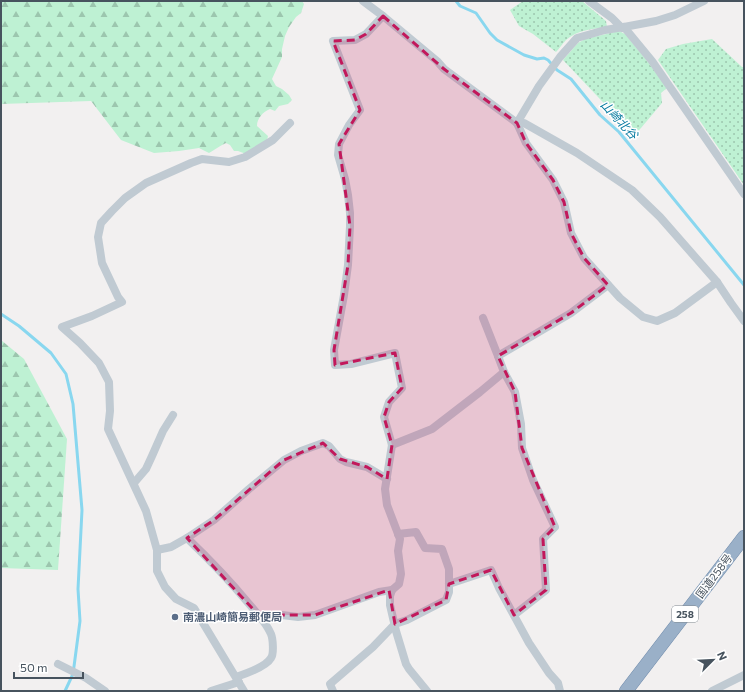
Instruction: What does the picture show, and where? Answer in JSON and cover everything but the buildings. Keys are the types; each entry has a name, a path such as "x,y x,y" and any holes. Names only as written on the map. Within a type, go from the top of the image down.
{"highway":[{"name":"国道258号","path":"626,691 744,537"}],"street":[{"path":"362,1 383,16 437,61 444,69 517,123 526,142 553,180 564,202 571,233 584,258 620,298 643,317 656,321 675,313 717,282"},
{"path":"589,1 623,27 652,62 744,194"},
{"path":"517,123 539,86 560,57 577,38 605,30 656,21 675,15 704,1"},
{"path":"383,16 366,34 356,40 333,41 360,110 349,125 339,144 338,155 348,195 350,226 348,265 334,350 335,365 351,364 395,353 402,388 389,402 384,416 392,445 385,489 388,504 400,539 398,551 401,574 399,584 392,590 390,605 406,664 427,691"},
{"path":"244,691 194,608 176,599 165,587 157,571 156,550 146,511 108,429 110,411 108,382 99,363 80,343 62,328 122,302 118,297 102,263 98,237 101,224 124,198 146,184 202,159 229,162 246,157 273,140 290,123"},
{"path":"517,123 524,123 577,153 632,190 660,217 717,282 730,303 744,321"},
{"path":"498,356 571,313 608,285"},
{"path":"483,318 504,372 515,392 521,424 522,448 533,480 555,527 543,539 546,590 514,615"},
{"path":"392,445 432,429 504,372"},
{"path":"134,483 146,469 163,431 173,415"},
{"path":"156,550 171,546 187,538 214,520 248,489 284,460 301,451 323,443 329,446 340,459 367,467 387,479"},
{"path":"332,691 330,684 372,647 395,624 407,620 446,600 449,592 449,568 442,550 425,548 416,532 398,534"},
{"path":"187,538 232,583 264,621 272,636 273,648 271,658 263,665 238,679 211,691"},
{"path":"449,584 491,570 499,588 529,643 558,683 560,691"},
{"path":"264,621 282,615 298,617 315,615 379,592 392,590"},
{"path":"58,664 86,678 105,691"},
{"path":"712,691 744,676"}],"highlighted area":[{"path":"383,16 444,69 517,123 526,143 553,180 564,202 571,233 584,258 608,285 571,313 498,356 515,392 522,448 555,527 543,539 546,590 514,615 491,570 449,584 446,600 395,624 389,590 315,615 282,615 264,621 187,538 214,520 284,460 323,443 340,459 367,467 387,479 392,445 384,417 389,402 402,388 395,353 335,365 334,350 348,265 350,226 339,144 360,110 333,41 355,40 366,34"}],"green space":[{"path":"1,1 302,1 304,4 301,13 289,27 285,36 282,57 272,79 276,86 289,95 292,100 288,104 279,106 275,111 270,109 261,116 258,120 257,126 268,136 267,140 246,154 234,151 230,145 226,143 209,153 199,148 154,153 121,140 91,101 1,104"},
{"path":"523,1 582,1 606,21 607,27 585,30 575,34 566,40 556,52 533,34 519,26 510,10"},
{"path":"619,31 625,34 667,88 661,93 662,103 634,135 563,60 578,43 585,39"},
{"path":"712,39 742,67 744,67 744,185 658,60 666,49 683,44"},
{"path":"1,340 24,359 67,439 58,570 1,568"}],"waterway":[{"name":"山崎北谷","path":"456,1 460,6 476,13 490,33 497,40 524,55 537,59 544,58 548,60 557,70 571,79 600,115 619,132 744,285"},
{"path":"1,314 19,326 51,353 66,374 73,404 82,510 78,589 80,621 73,674 65,691"}],"place":[{"name":"南濃山崎簡易郵便局","path":"175,617"}]}
